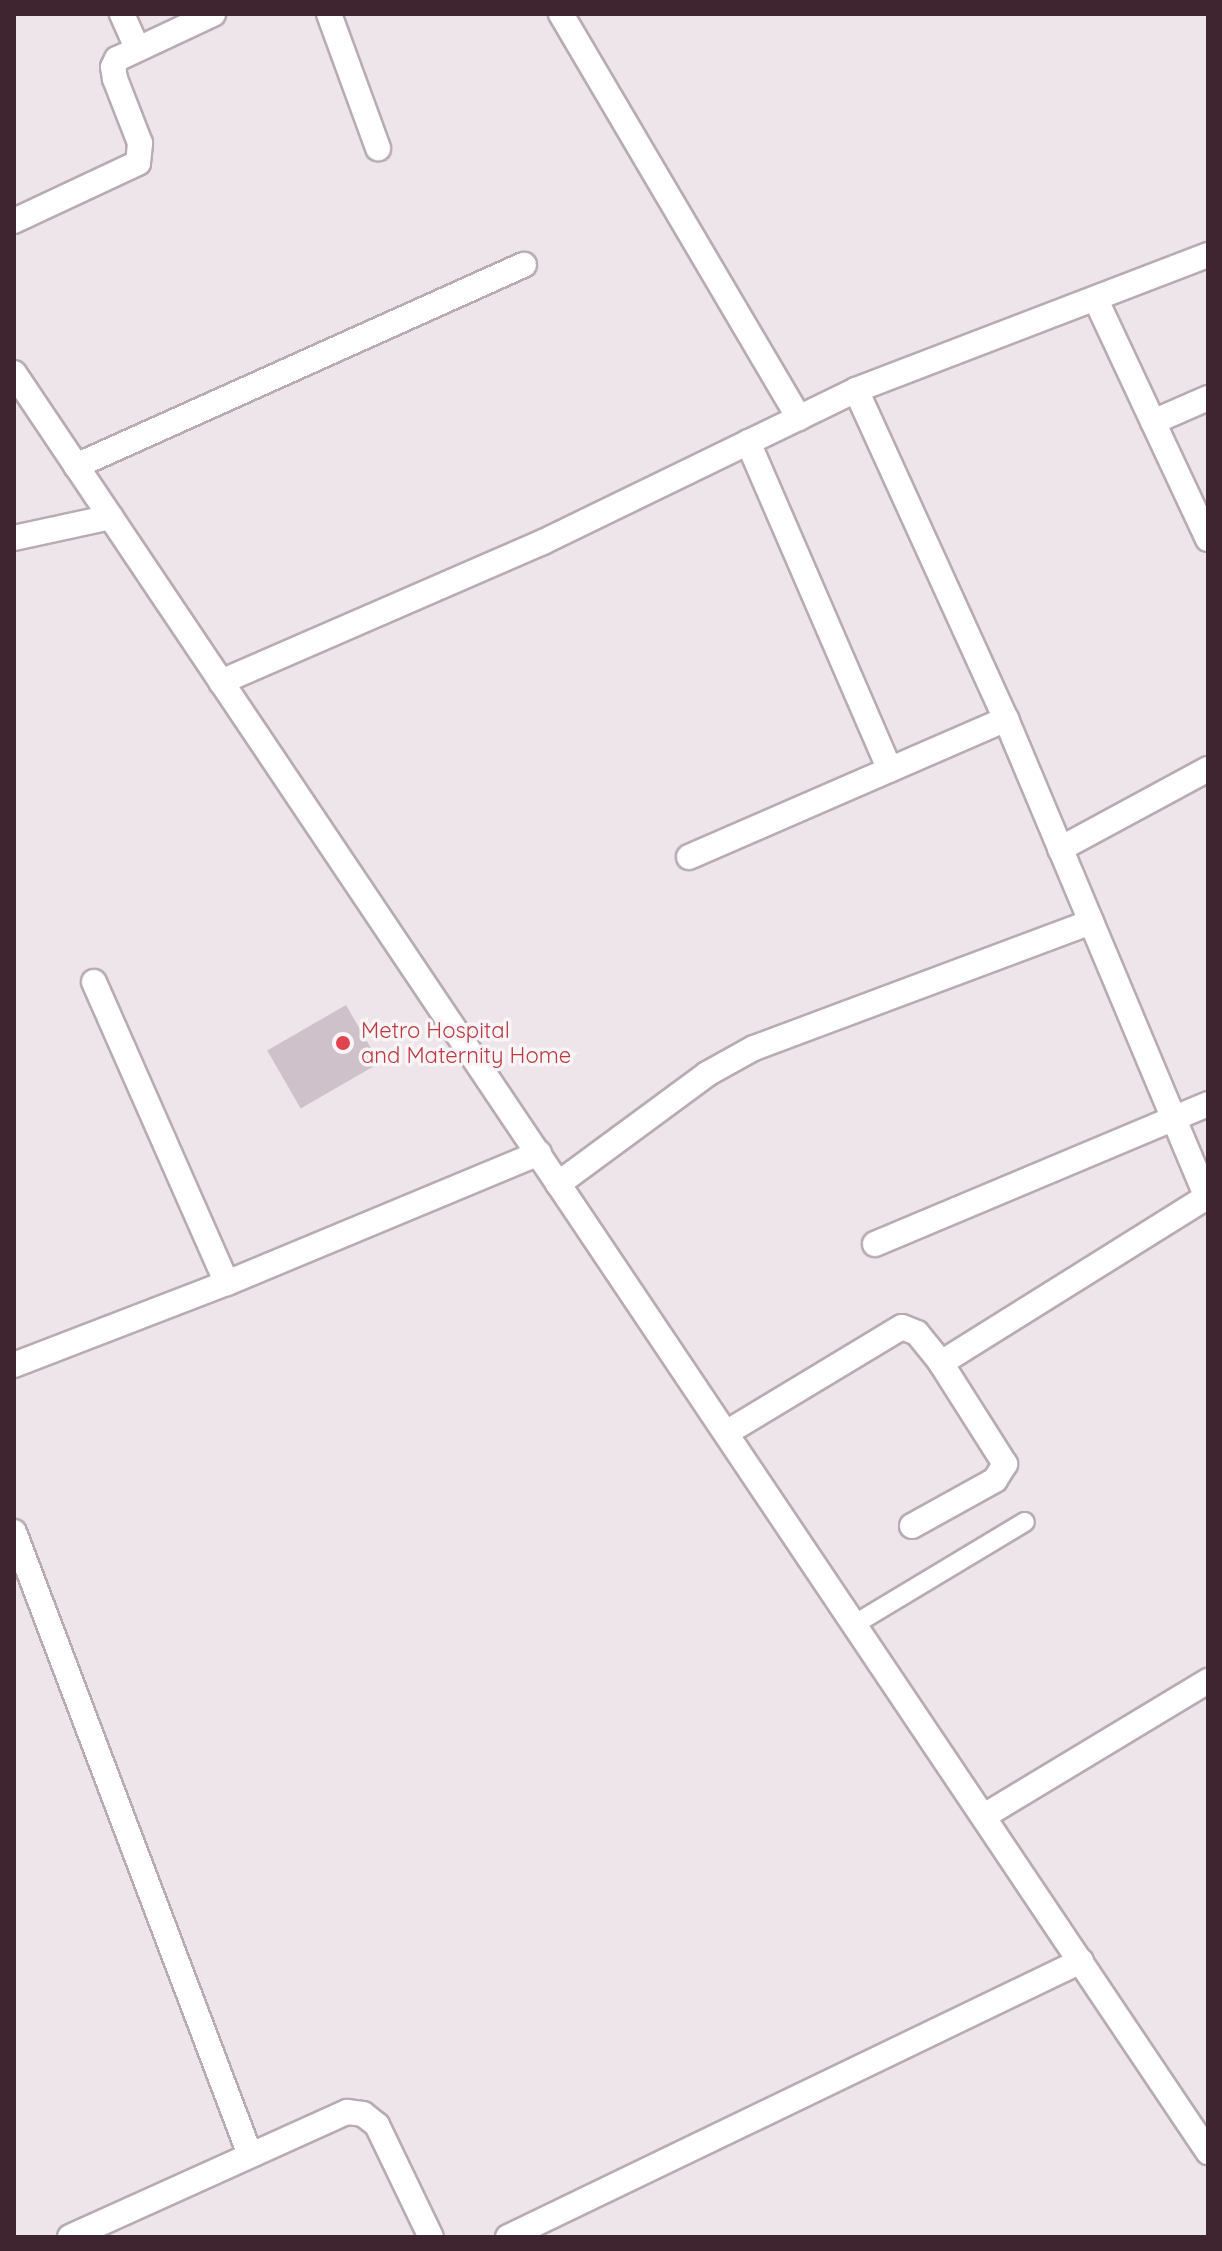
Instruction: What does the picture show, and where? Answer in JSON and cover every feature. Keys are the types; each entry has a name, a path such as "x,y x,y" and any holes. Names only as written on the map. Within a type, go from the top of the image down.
{"street":[{"path":"122,14 137,48"},
{"path":"14,221 138,163 140,143 113,67 117,59 213,14"},
{"path":"329,14 378,148"},
{"path":"561,14 799,418"},
{"path":"221,682 543,542 856,390 1208,255"},
{"path":"76,466 524,265"},
{"path":"1096,300 1208,539"},
{"path":"14,373 1208,2152"},
{"path":"856,390 1006,719 1207,1198 941,1363"},
{"path":"1153,422 1208,398"},
{"path":"748,442 890,770"},
{"path":"14,538 111,517"},
{"path":"689,857 1006,719"},
{"path":"1060,849 1208,769"},
{"path":"558,1184 707,1074 754,1048 1091,922"},
{"path":"94,982 227,1283"},
{"path":"875,1244 1208,1104"},
{"path":"14,1365 227,1283 539,1153"},
{"path":"726,1433 902,1327 917,1333 941,1363 1005,1464 995,1480 912,1526"},
{"path":"14,1532 250,2155"},
{"path":"984,1816 1208,1681"},
{"path":"508,2237 1081,1961"},
{"path":"70,2237 347,2112 363,2114 377,2125 431,2237"}],"lane":[{"path":"855,1624 1025,1522"}],"building":[{"path":"346,1005 380,1063 301,1109 267,1050"}],"place":[{"name":"Metro Hospital and Maternity Home","path":"343,1043"}]}
